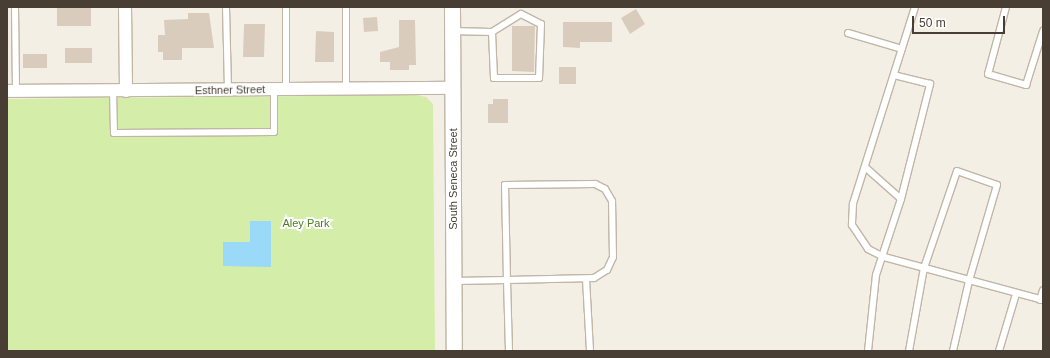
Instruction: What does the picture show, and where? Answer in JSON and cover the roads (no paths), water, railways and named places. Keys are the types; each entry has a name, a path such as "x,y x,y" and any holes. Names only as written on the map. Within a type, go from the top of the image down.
{"street":[{"path":"125,7 126,91"},
{"name":"South Seneca Street","path":"452,7 454,351"},
{"name":"Esthner Street","path":"12,91 453,88"}],"lane":[{"path":"12,91 16,7"},
{"path":"226,7 228,90"},
{"path":"113,91 114,133 274,132 280,90 286,7"},
{"path":"346,7 346,89"},
{"path":"915,7 850,215 852,225 868,249 884,257 969,282 1042,300 1043,290"},
{"path":"1006,7 988,74 1026,85 1043,31"},
{"path":"452,31 492,32 521,10 541,24 539,78 494,78 492,32"},
{"path":"848,33 902,49"},
{"path":"868,351 870,310 876,275 884,257 930,84 894,75"},
{"path":"865,167 900,199"},
{"path":"909,351 924,268 957,172 997,185 969,282 953,351"},
{"path":"454,281 507,280 586,279 594,278 608,270 613,257 612,201 605,189 595,184 505,185 507,280 509,351"},
{"path":"586,279 590,351"},
{"path":"999,351 1016,294"}],"water":[{"path":"250,221 271,221 271,267 223,266 223,242 250,242"}],"park label":[{"name":"Aley Park","path":"306,223"}]}
